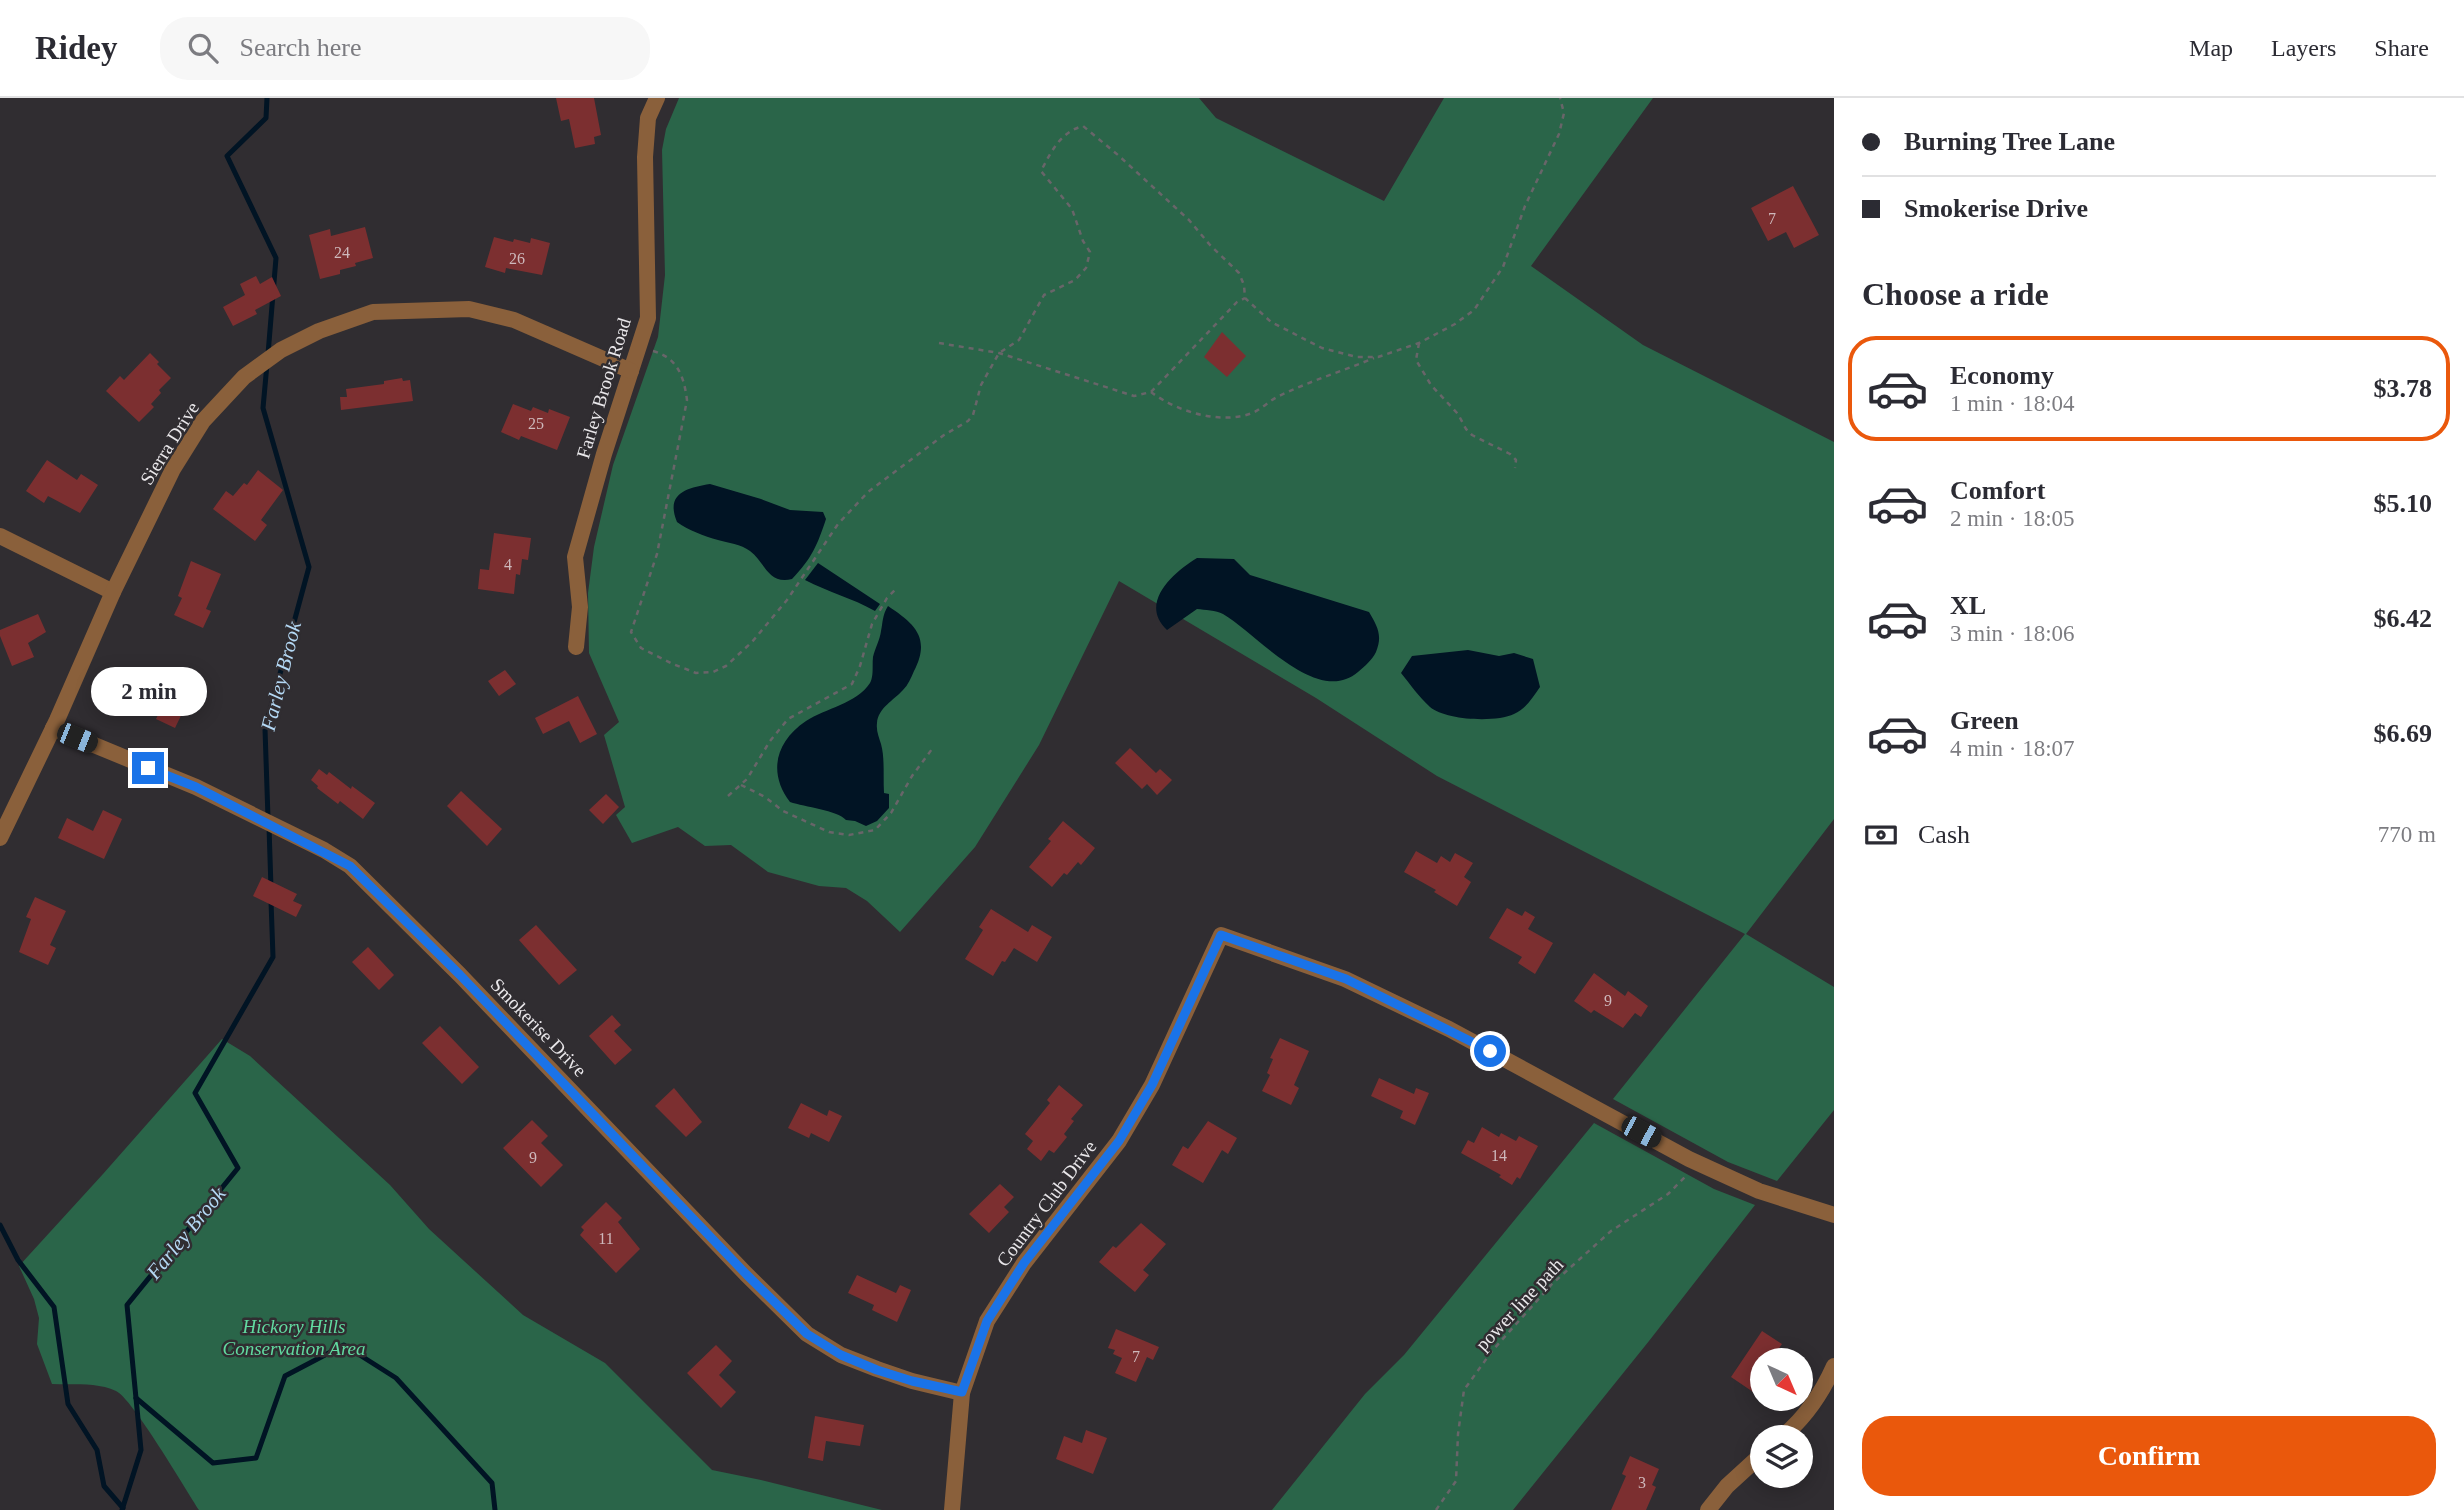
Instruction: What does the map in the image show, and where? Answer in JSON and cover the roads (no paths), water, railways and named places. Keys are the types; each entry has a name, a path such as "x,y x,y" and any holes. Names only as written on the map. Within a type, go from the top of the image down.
{"street":[{"name":"Farley Brook Road","path":"576,648 580,607 575,556 648,318 646,157 648,118 657,98"},
{"name":"Sierra Drive","path":"0,838 54,729 113,592 173,469 203,421 244,377 281,350 319,331 373,312 469,309 514,320 631,371"},
{"path":"0,536 113,592"},
{"name":"Smokerise Drive","path":"54,729 196,787 350,866 460,975 746,1274 807,1334 841,1355 877,1370 962,1392"},
{"name":"Country Club Drive","path":"952,1510 962,1392 987,1321 1024,1263 1119,1141 1152,1085 1221,935 1346,979 1449,1029 1699,1163 1759,1191 1834,1215"},
{"path":"1796,1425 1814,1403 1834,1366"},
{"path":"1708,1510 1727,1486 1750,1465"}],"water":[{"path":"710,484 790,510 823,512 826,519 817,544 792,579 777,579 772,576 755,556 739,545 702,535 677,522 674,512 676,498 686,490"},
{"path":"1197,558 1234,559 1250,575 1369,612 1379,636 1376,652 1358,672 1342,680 1324,680 1306,674 1288,663 1237,623 1217,612 1197,609 1167,630 1159,620 1156,609 1162,589 1179,571"},
{"path":"818,563 880,604 875,611 805,580"},
{"path":"888,606 913,626 918,633 921,649 908,684 883,709 878,718 884,793 889,794 889,808 877,821 866,826 828,811 790,802 779,780 778,758 787,738 796,729 814,716 857,696 870,683 873,657"},
{"path":"1468,650 1499,656 1514,653 1533,659 1540,687 1526,706 1514,714 1495,719 1470,719 1447,715 1430,707 1401,673 1412,656"}],"waterway":[{"name":"Farley Brook","path":"267,98 266,118 227,156 276,258 268,354"},
{"name":"Farley Brook","path":"267,364 263,408 309,567 265,729 268,818"},
{"name":"Farley Brook","path":"269,827 271,888"},
{"name":"Farley Brook","path":"122,1510 141,1450 127,1305 238,1168 195,1093 273,957 271,901"},
{"path":"0,1225 18,1260 54,1307 68,1404 97,1450 104,1486 123,1508"},
{"path":"136,1398 213,1463 256,1458 285,1376 344,1345 396,1378 492,1483 495,1510"}],"park label":[{"name":"Hickory Hills Conservation Area","path":"294,1337"}]}
